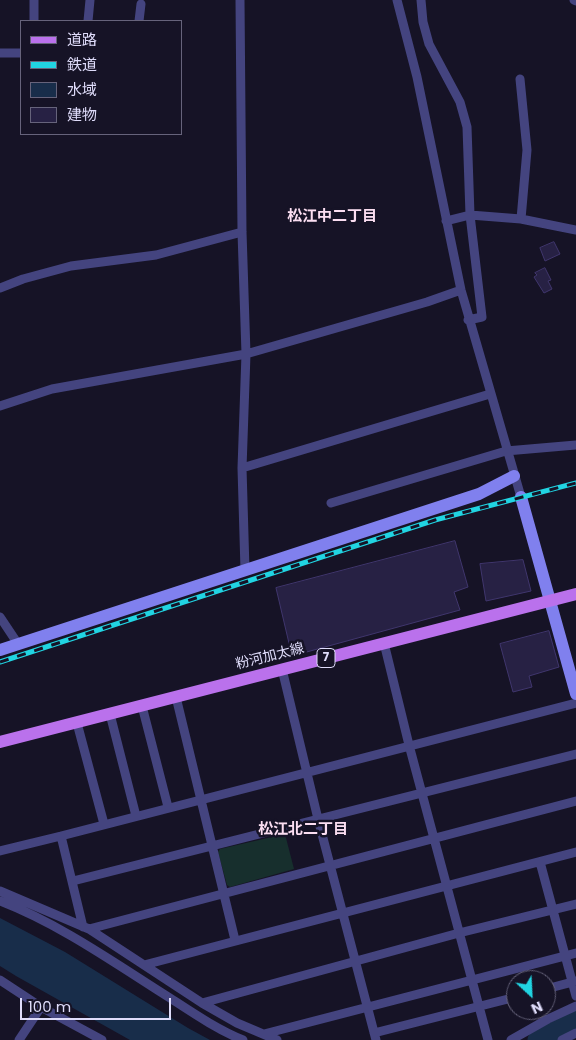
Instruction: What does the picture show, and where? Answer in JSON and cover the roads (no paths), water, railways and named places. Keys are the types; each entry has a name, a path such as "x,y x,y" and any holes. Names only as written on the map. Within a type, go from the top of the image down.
{"main road":[{"name":"粉河加太線","path":"0,742 576,594"}],"street":[{"path":"34,0 34,20"},
{"path":"88,20 90,0"},
{"path":"240,0 242,232 246,354 242,468 245,570"},
{"path":"397,0 417,77 468,320 521,497 576,694"},
{"path":"421,0 423,22 429,44 460,102 467,126 470,215 482,317 468,320"},
{"path":"139,20 142,4"},
{"path":"0,53 20,53"},
{"path":"520,78 527,150 521,219"},
{"path":"446,221 470,215 521,219 576,230"},
{"path":"0,288 23,279 72,266 156,255 242,232"},
{"path":"0,406 52,389 246,354 427,302 461,290"},
{"path":"242,468 490,394"},
{"path":"331,503 506,451 576,445"},
{"path":"0,650 479,494 514,476"},
{"path":"0,617 18,644"},
{"path":"384,643 409,745 488,1040"},
{"path":"282,669 318,819 375,1037 506,1000"},
{"path":"176,697 235,940"},
{"path":"0,851 576,703"},
{"path":"142,706 168,807"},
{"path":"110,714 136,816"},
{"path":"77,723 104,824"},
{"path":"73,881 576,754"},
{"path":"86,928 576,801"},
{"path":"61,836 86,928"},
{"path":"144,964 576,852"},
{"path":"540,862 565,956 574,981 576,996"},
{"path":"0,891 86,928 202,1003 237,1023 277,1040"},
{"path":"0,901 82,943 185,1008 243,1040"},
{"path":"202,1003 355,960 576,904"},
{"path":"264,1034 576,953"},
{"path":"0,980 41,1007 102,1040"},
{"path":"556,986 574,981"},
{"path":"511,1040 576,1006"},
{"path":"19,1040 41,1007"},
{"path":"562,1040 576,1033"}],"water":[{"path":"0,918 65,952 210,1040 130,1040 16,976 0,966"}],"waterway":[{"path":"537,1040 576,1020"}],"railway":[{"path":"0,662 435,520 576,483"}],"district":[{"name":"松江中二丁目","path":"332,217"},
{"name":"松江北二丁目","path":"303,830"}]}
